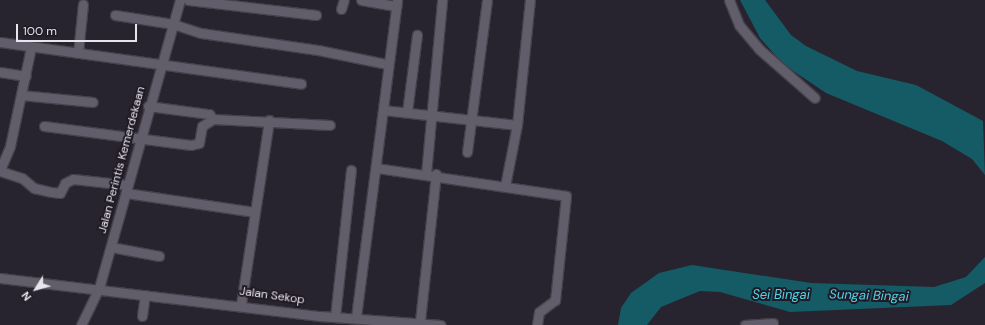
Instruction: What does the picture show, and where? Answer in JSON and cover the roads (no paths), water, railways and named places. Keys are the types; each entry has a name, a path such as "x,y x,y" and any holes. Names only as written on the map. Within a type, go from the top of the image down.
{"street":[{"name":"Jalan Perintis Kemerdekaan","path":"81,325 99,288 127,189 148,106 180,0"},
{"path":"188,0 316,15"},
{"path":"340,10 344,0"},
{"path":"356,317 377,168 376,143 383,110 386,64 397,3 361,0"},
{"path":"426,174 433,115 442,0"},
{"path":"467,152 474,120 488,0"},
{"path":"505,186 517,125 530,0"},
{"path":"729,0 739,25 759,49 815,98"},
{"path":"78,53 83,4"},
{"path":"115,15 173,24 200,33 318,50 386,64"},
{"path":"407,112 417,34"},
{"path":"0,42 301,84"},
{"path":"31,47 10,146 0,170 22,178 34,188 52,192 60,192 65,183 73,179 255,212"},
{"path":"0,72 26,76"},
{"path":"21,95 93,102"},
{"path":"148,106 209,114 213,119"},
{"path":"383,110 517,125"},
{"path":"44,126 195,145 202,126 213,119 269,120 330,125"},
{"path":"241,304 269,120"},
{"path":"0,145 10,146"},
{"path":"377,168 436,174 566,196 555,300 539,313 537,325"},
{"path":"335,317 351,170"},
{"path":"420,322 436,174"},
{"path":"111,247 160,256"},
{"name":"Jalan Sekop","path":"0,278 99,288 145,295 241,304 319,320 335,317 356,317 441,325"},
{"path":"142,316 145,295"},
{"path":"745,325 773,323"}],"water":[{"path":"740,0 765,0 791,35 806,46 857,71 916,85 983,121 985,175 972,159 942,141 826,93 783,64 760,38"},
{"name":"Sei Bingai","path":"985,257 985,283 951,305 790,312 720,292 700,291 661,307 647,325 618,325 621,308 631,293 659,273 692,265 811,283 934,287 966,277"}],"water label":[{"name":"Sungai Bingai","path":"869,296"}]}
